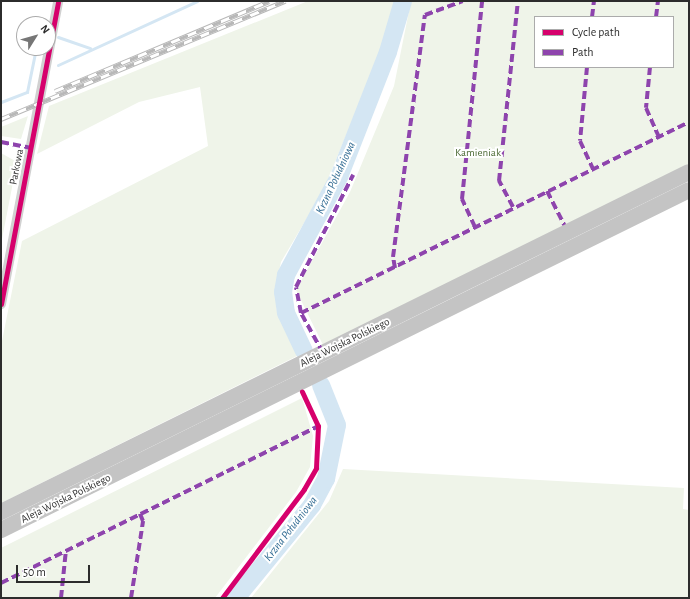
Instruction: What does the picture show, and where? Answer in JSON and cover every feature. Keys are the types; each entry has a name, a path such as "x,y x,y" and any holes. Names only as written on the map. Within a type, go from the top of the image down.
{"main road":[{"name":"Aleja Wojska Polskiego","path":"1,512 689,172"},
{"name":"Aleja Wojska Polskiego","path":"1,530 689,190"}],"street":[{"name":"Parkowa","path":"1,304 58,1"}],"green space":[{"path":"308,1 397,1 390,28 324,189 281,262 275,289 277,312 299,355 1,503 1,346 22,241 208,146 200,87 139,102 37,154 49,106"},
{"name":"Kamieniak","path":"411,1 689,1 689,164 323,345 296,290 350,192 394,86"},
{"path":"28,116 21,139 1,136 1,127"},
{"path":"1,153 17,162 1,244"},
{"path":"302,398 313,436 310,467 296,492 215,598 1,598 1,548"},
{"path":"343,469 684,488 683,509 689,510 689,598 251,598 329,501"}],"waterway":[{"path":"58,65 197,1"},
{"name":"Krzna Południowa","path":"304,351 286,313 283,292 286,275 339,177 388,52 403,1"},
{"path":"58,37 90,48"},
{"path":"1,102 27,92 34,56"},
{"name":"Krzna Południowa","path":"236,598 312,505 326,479 337,425 321,385"}],"railway":[{"path":"55,91 269,1"},
{"path":"1,119 285,1"}],"marked path":[{"path":"395,268 393,257 425,15 463,1"},
{"path":"475,227 462,199 482,1"},
{"path":"513,207 499,181 518,1"},
{"path":"592,16 594,1"},
{"path":"656,16 658,1"},
{"path":"587,68 580,141 593,169"},
{"path":"650,68 646,108 659,137"},
{"path":"301,313 689,122"},
{"path":"1,142 31,148"},
{"path":"323,353 301,313 296,287 353,175"},
{"path":"547,191 564,225"},
{"path":"1,583 318,426"},
{"path":"131,598 143,521 140,514"},
{"path":"61,598 66,550"}],"cycle path":[{"path":"1,304 58,1"},
{"path":"222,598 304,489 316,468 318,426 302,391"}]}
